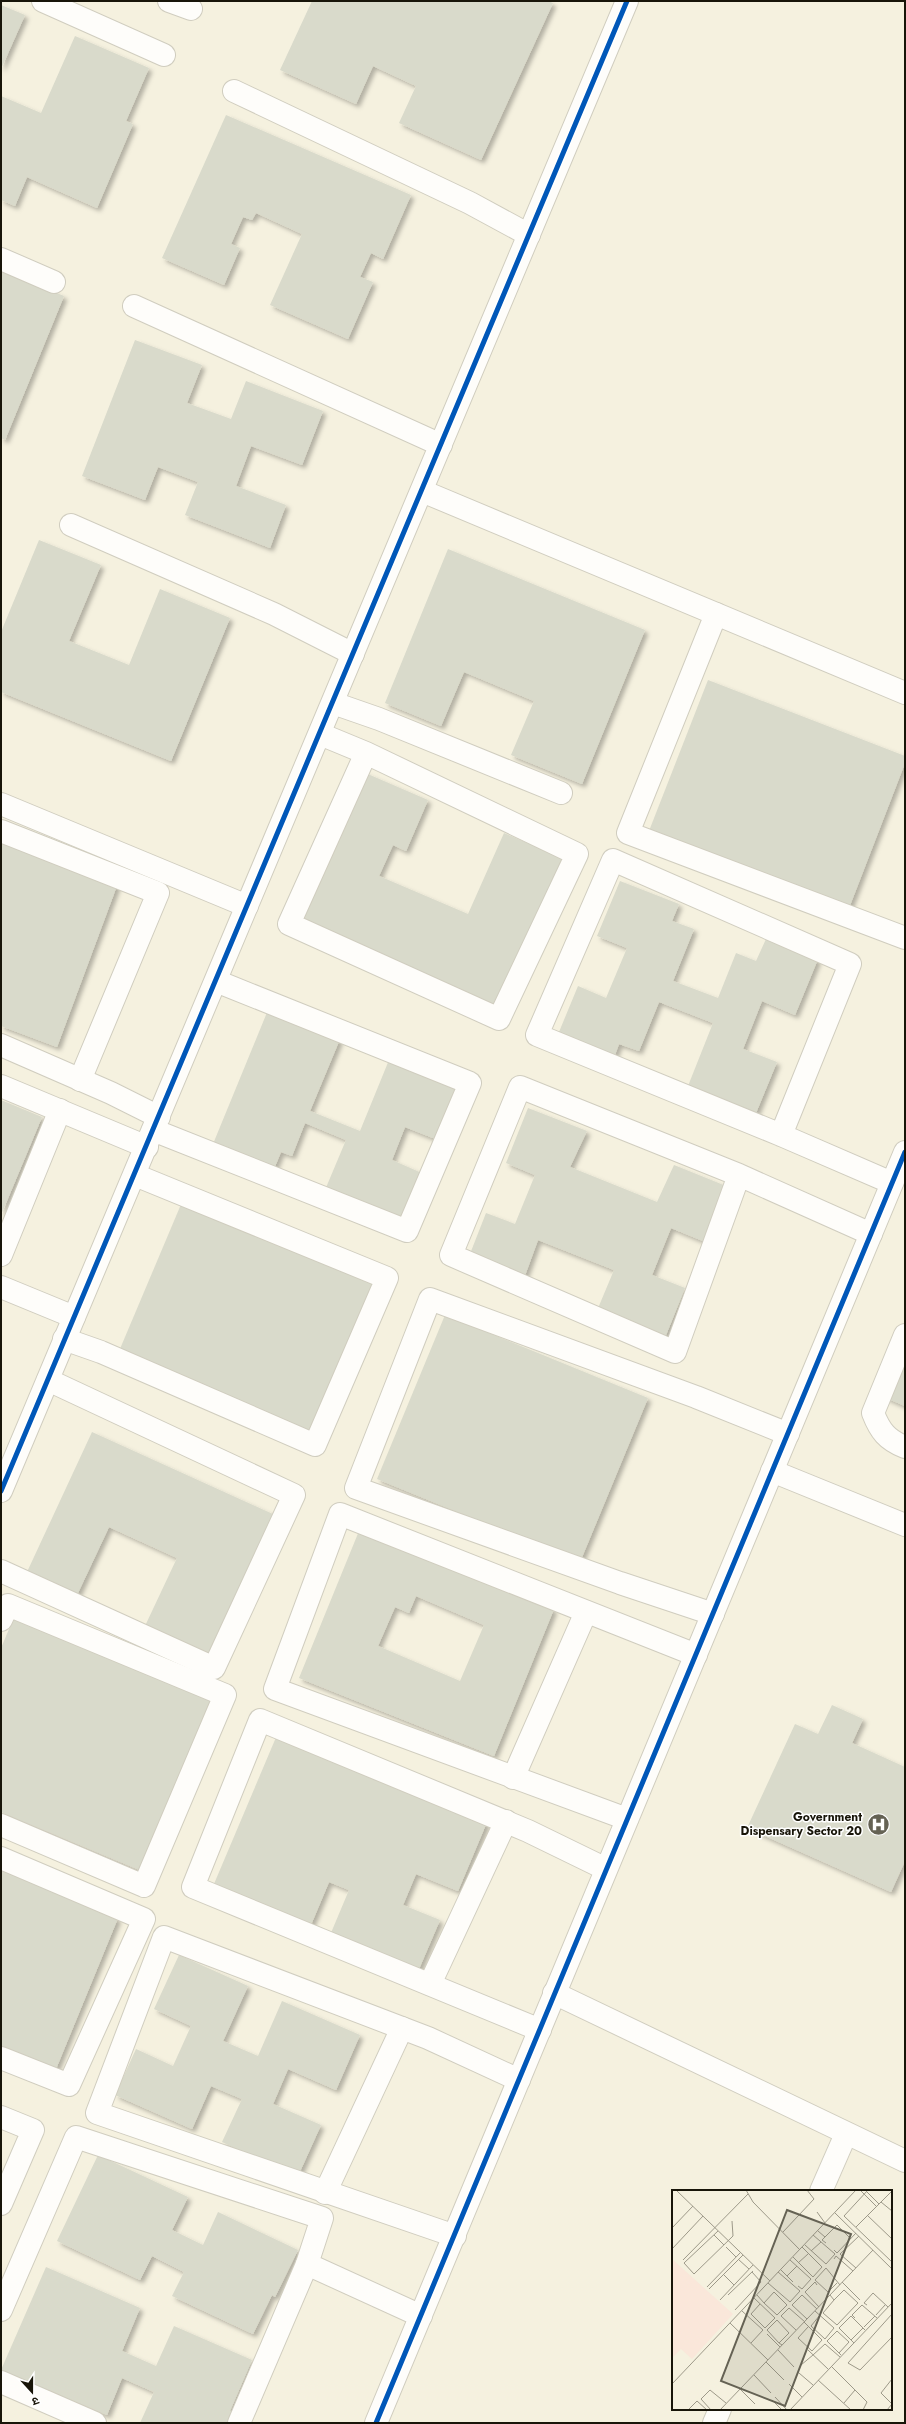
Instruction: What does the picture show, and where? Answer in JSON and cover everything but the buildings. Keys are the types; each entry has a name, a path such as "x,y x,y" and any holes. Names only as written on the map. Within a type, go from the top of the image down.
{"street":[{"path":"43,1 164,56"},
{"path":"169,1 191,10"},
{"path":"1,1491 354,654 627,1"},
{"path":"234,91 470,203 529,235"},
{"path":"1,259 54,282"},
{"path":"134,306 441,445"},
{"path":"422,491 905,693"},
{"path":"71,525 274,614 354,654"},
{"path":"716,614 628,834 905,938"},
{"path":"333,703 379,719 561,793"},
{"path":"320,734 366,753 577,854 499,1019 289,924 366,753"},
{"path":"1,804 247,906"},
{"path":"1,831 158,893 80,1080"},
{"path":"781,1135 850,964 613,860 537,1035 781,1135 892,1183"},
{"path":"1,1086 60,1110 153,1131 407,1231 470,1083 216,981"},
{"path":"1,1045 80,1080 153,1131"},
{"path":"739,1175 675,1352 451,1255 520,1087 739,1175 871,1234"},
{"path":"1,1255 60,1110"},
{"path":"376,2423 905,1152"},
{"path":"64,1340 101,1352 315,1445 387,1278 135,1175"},
{"path":"1,1287 74,1317"},
{"path":"712,1614 620,1584 356,1488 430,1299 696,1397 788,1434"},
{"path":"905,1335 873,1413 880,1430 892,1442 905,1447"},
{"path":"1,1571 214,1668 294,1496 48,1380"},
{"path":"772,1470 905,1525"},
{"path":"627,1819 275,1689 340,1514 696,1655"},
{"path":"1,1620 8,1605 225,1695 144,1886 1,1826"},
{"path":"513,1778 586,1612"},
{"path":"540,2030 193,1887 260,1720 506,1821 606,1869"},
{"path":"430,1984 506,1821"},
{"path":"1,1858 144,1919 69,2085 1,2058"},
{"path":"455,2236 325,2193 97,2113 164,1937 402,2028 519,2080"},
{"path":"554,1993 905,2161"},
{"path":"325,2193 402,2028"},
{"path":"1,2117 33,2130 1,2204"},
{"path":"821,2190 846,2134"},
{"path":"1,2310 76,2137 322,2218 307,2264 239,2423"},
{"path":"307,2264 421,2316"},
{"path":"1,2382 95,2423"},
{"path":"714,2423 720,2410"}],"cycle path":[{"path":"1,1491 627,1"},
{"path":"376,2423 905,1152"}],"place":[{"name":"Government Dispensary Sector 20","path":"878,1824"}]}
